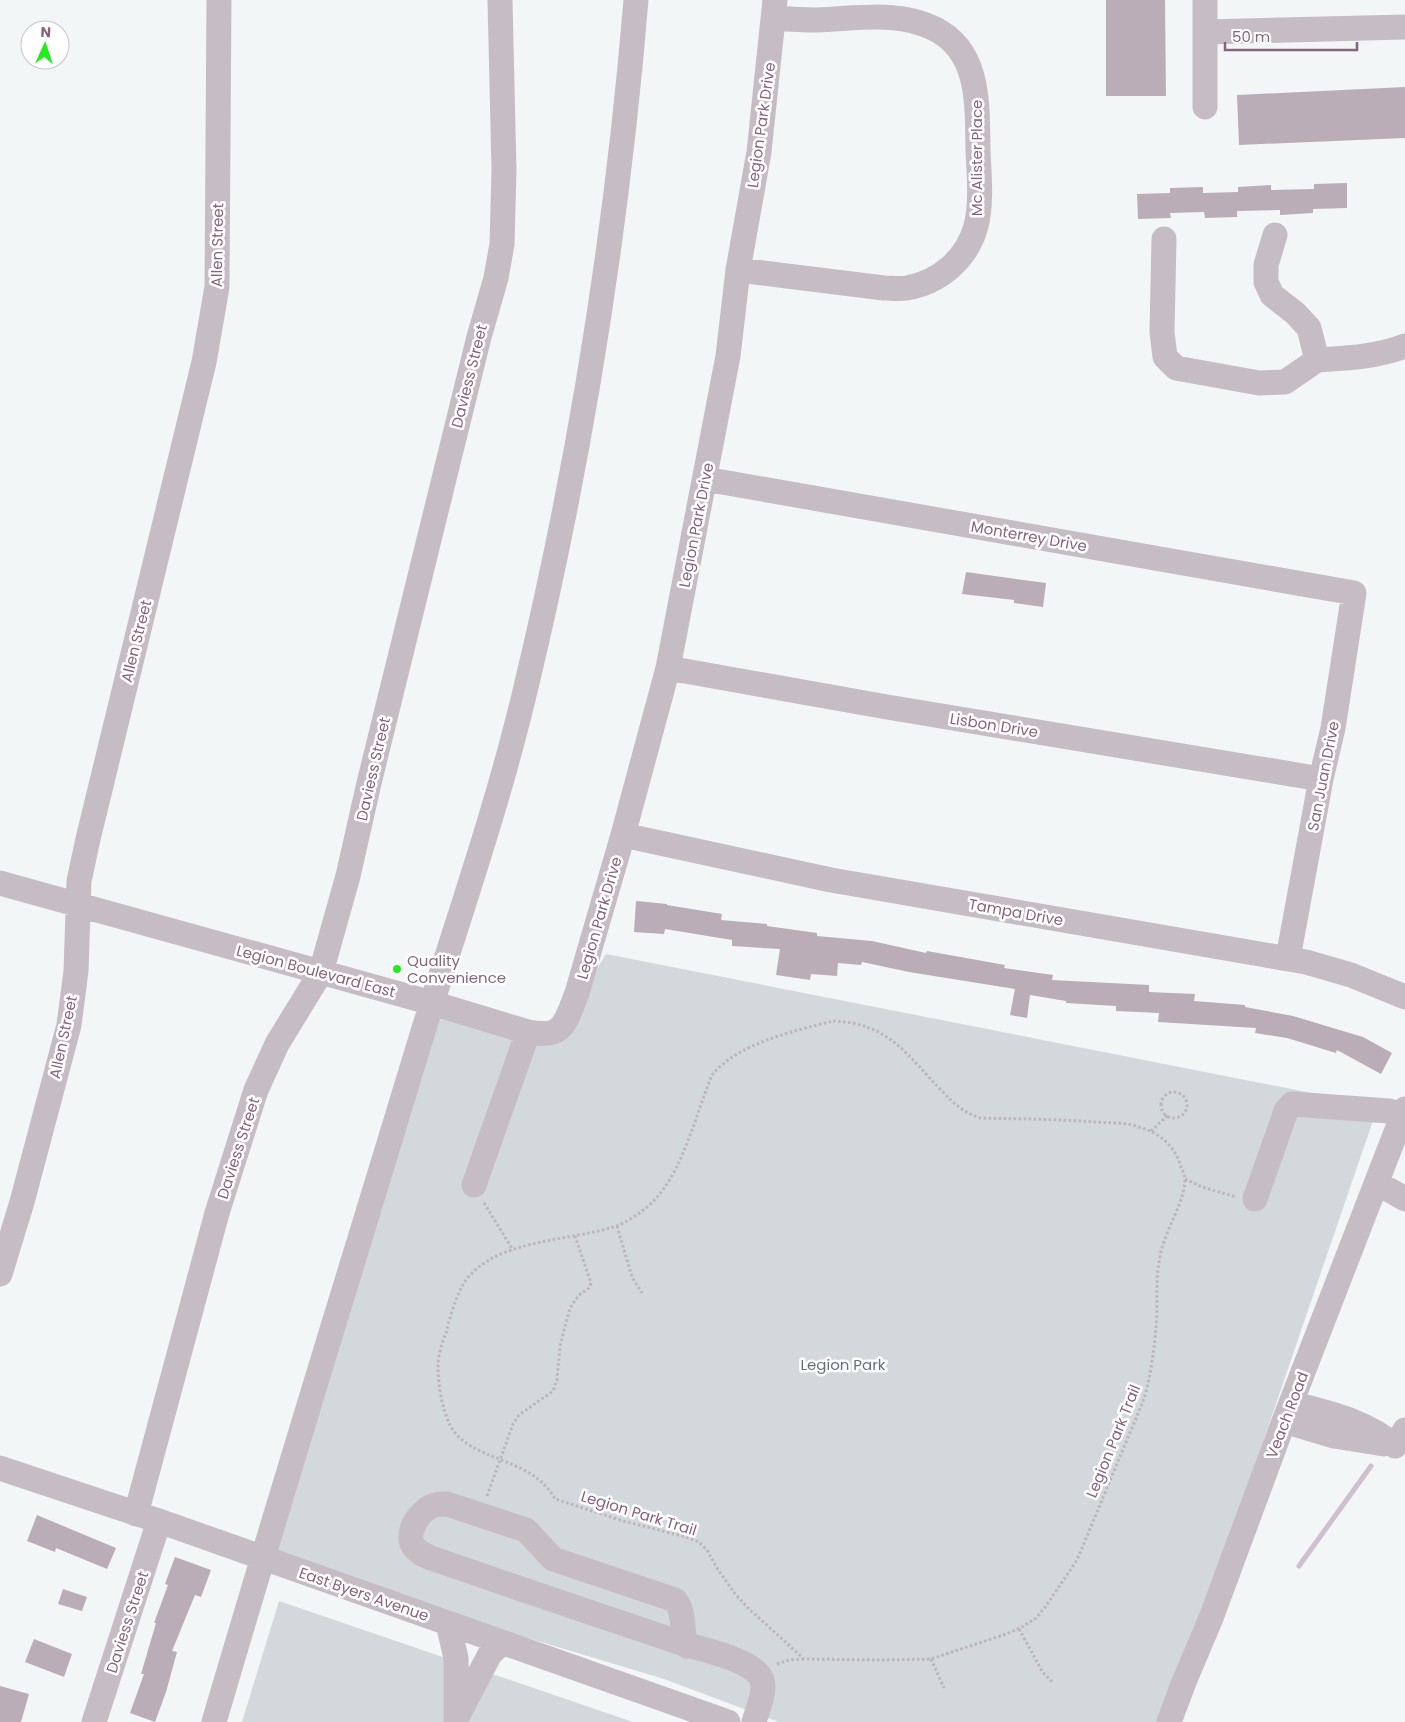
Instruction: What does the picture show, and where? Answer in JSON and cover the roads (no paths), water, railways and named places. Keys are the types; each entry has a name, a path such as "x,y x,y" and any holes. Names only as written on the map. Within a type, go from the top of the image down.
{"street":[{"name":"Allen Street","path":"0,1274 22,1202 68,1025 76,971 79,881 204,362 217,287 219,0"},
{"name":"Daviess Street","path":"136,1514 217,1213 256,1090 277,1044 321,972 348,876 368,783 478,337 496,278 502,244 504,170 500,0"},
{"path":"214,1722 262,1558 499,791 526,692 569,486 596,330 618,174 636,0"},
{"path":"1205,0 1205,107"},
{"name":"Legion Park Drive","path":"553,1034 561,1028 568,1016 576,993 623,835 668,668 728,356 738,270 759,152 775,9"},
{"name":"Mc Alister Place","path":"738,270 884,288 905,288 924,284 942,275 957,262 969,246 977,218 979,203 977,101 974,79 964,57 954,43 937,30 918,21 896,17 814,20 775,9"},
{"path":"1205,32 1405,27"},
{"path":"1275,235 1266,265 1266,282 1272,295 1295,313 1309,328 1317,360"},
{"path":"1164,239 1162,332 1165,357 1176,368 1259,383 1285,382 1317,360 1356,358 1388,352 1405,346"},
{"name":"Monterrey Drive","path":"705,479 1354,593"},
{"name":"San Juan Drive","path":"1288,958 1321,778 1333,728 1354,593"},
{"name":"Lisbon Drive","path":"668,668 896,709 1321,778"},
{"name":"Tampa Drive","path":"623,835 831,880 1288,958 1351,975 1405,997"},
{"name":"Legion Boulevard East","path":"0,883 432,1003 528,1032 553,1034"},
{"path":"474,1185 528,1032"},
{"path":"1255,1199 1286,1111 1292,1104 1404,1112"},
{"name":"Veach Road","path":"1169,1722 1211,1618 1404,1112"},
{"path":"1376,1183 1405,1199"},
{"path":"1288,1412 1342,1417 1364,1425 1384,1437 1402,1442"},
{"path":"1288,1412 1334,1436 1402,1442"},
{"name":"East Byers Avenue","path":"0,1468 728,1722"},
{"path":"688,1646 684,1637 682,1608 675,1600 553,1559 526,1530 447,1504 435,1505 419,1515 412,1533 413,1545 420,1553 688,1646 739,1661 751,1667 762,1678 763,1687 754,1722"},
{"name":"Daviess Street","path":"94,1722 159,1522"},
{"path":"448,1624 456,1658 456,1720"},
{"path":"456,1720 490,1654 502,1643"}],"waterway":[{"path":"1299,1566 1371,1466"}],"place":[{"name":"Quality Convenience","path":"397,969"}],"park label":[{"name":"Legion Park","path":"843,1364"}]}
